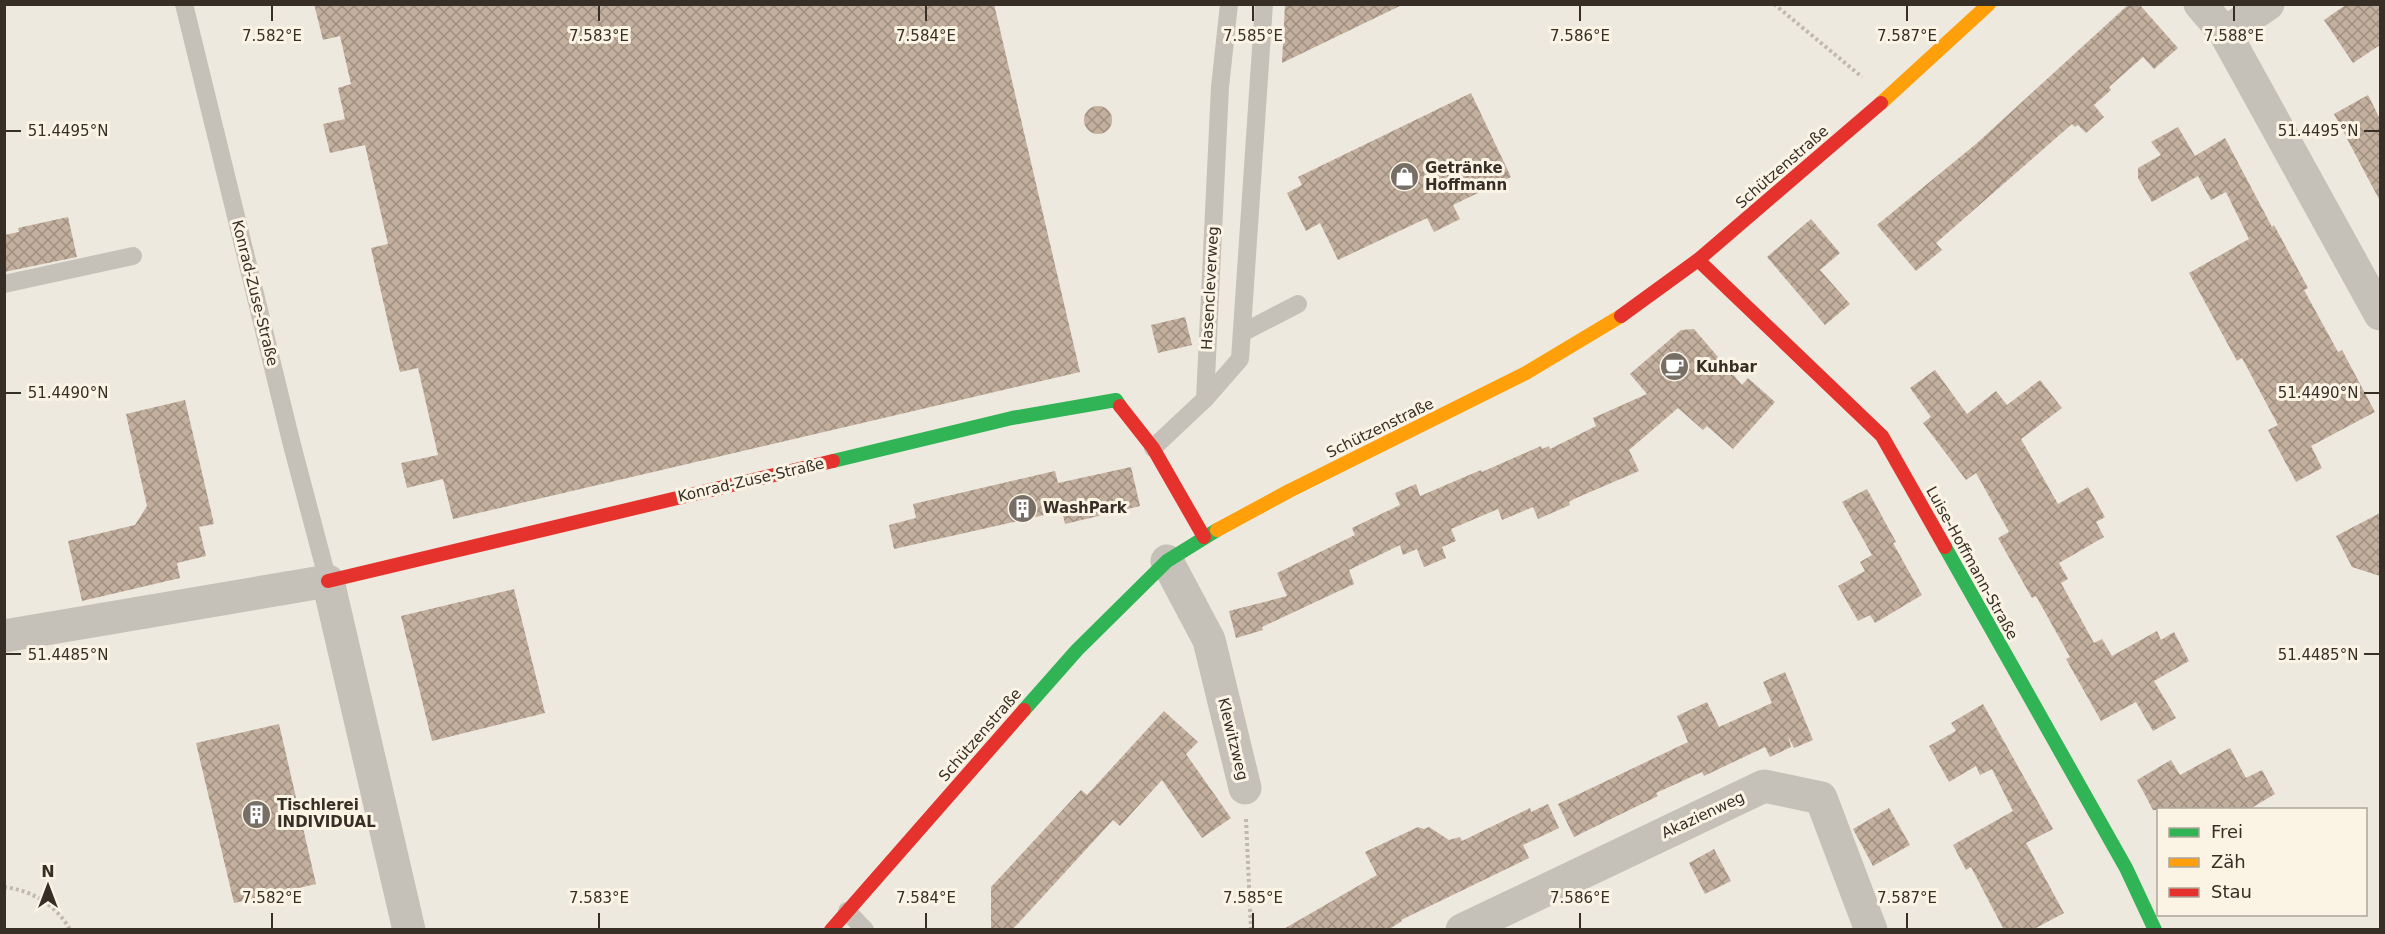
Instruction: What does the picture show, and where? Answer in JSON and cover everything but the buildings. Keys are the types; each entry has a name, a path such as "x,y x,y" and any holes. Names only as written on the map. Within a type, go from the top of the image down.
{"street":[{"name":"Schützenstraße","path":"831,930 1077,650 1167,561 1204,537 1289,491 1526,373 1635,307 1698,260 1887,98 1989,4"},
{"path":"2200,4 2225,33 2380,314"},
{"path":"2225,33 2268,4"},
{"name":"Luise-Hoffmann-Straße","path":"1698,260 1882,436 2126,867 2155,930"},
{"name":"Konrad-Zuse-Straße","path":"4,636 328,581 1012,418 1116,400 1153,448"},
{"path":"1153,448 1204,537"},
{"name":"Klewitzweg","path":"1167,561 1209,640 1245,788"},
{"name":"Konrad-Zuse-Straße","path":"328,581 409,930"},
{"name":"Akazienweg","path":"1462,930 1764,786 1821,798 1871,930"}],"lane":[{"name":"Konrad-Zuse-Straße","path":"184,4 292,445 328,581"},
{"name":"Hasencleverweg","path":"1205,399 1220,87 1229,4"},
{"path":"1153,448 1205,399 1240,359 1263,4"},
{"path":"4,284 133,256"},
{"path":"1242,333 1298,304"},
{"path":"847,912 865,930"}],"path":[{"path":"1774,4 1887,98"},
{"name":"Klewitzweg","path":"1245,788 1251,930"},
{"path":"4,888 22,890 50,904 70,930"}],"traffic: fast":[{"path":"833,461 1012,418 1116,400 1120,406"},
{"path":"1024,710 1077,650 1167,561 1217,530"},
{"path":"1945,547 2126,868 2155,930"}],"traffic: slow":[{"path":"1881,103 1989,4"},
{"path":"1217,530 1289,491 1526,373 1621,316"}],"traffic: jam":[{"path":"1621,316 1698,260 1881,103"},
{"path":"1698,260 1882,436 1945,547"},
{"path":"1120,406 1153,448 1204,537"},
{"path":"328,581 833,461"},
{"path":"831,930 1024,710"}],"place":[{"name":"Getränke Hoffmann","path":"1404,177"},
{"name":"Kuhbar","path":"1675,367"},
{"name":"WashPark","path":"1022,508"},
{"name":"Tischlerei INDIVIDUAL","path":"256,814"}]}
